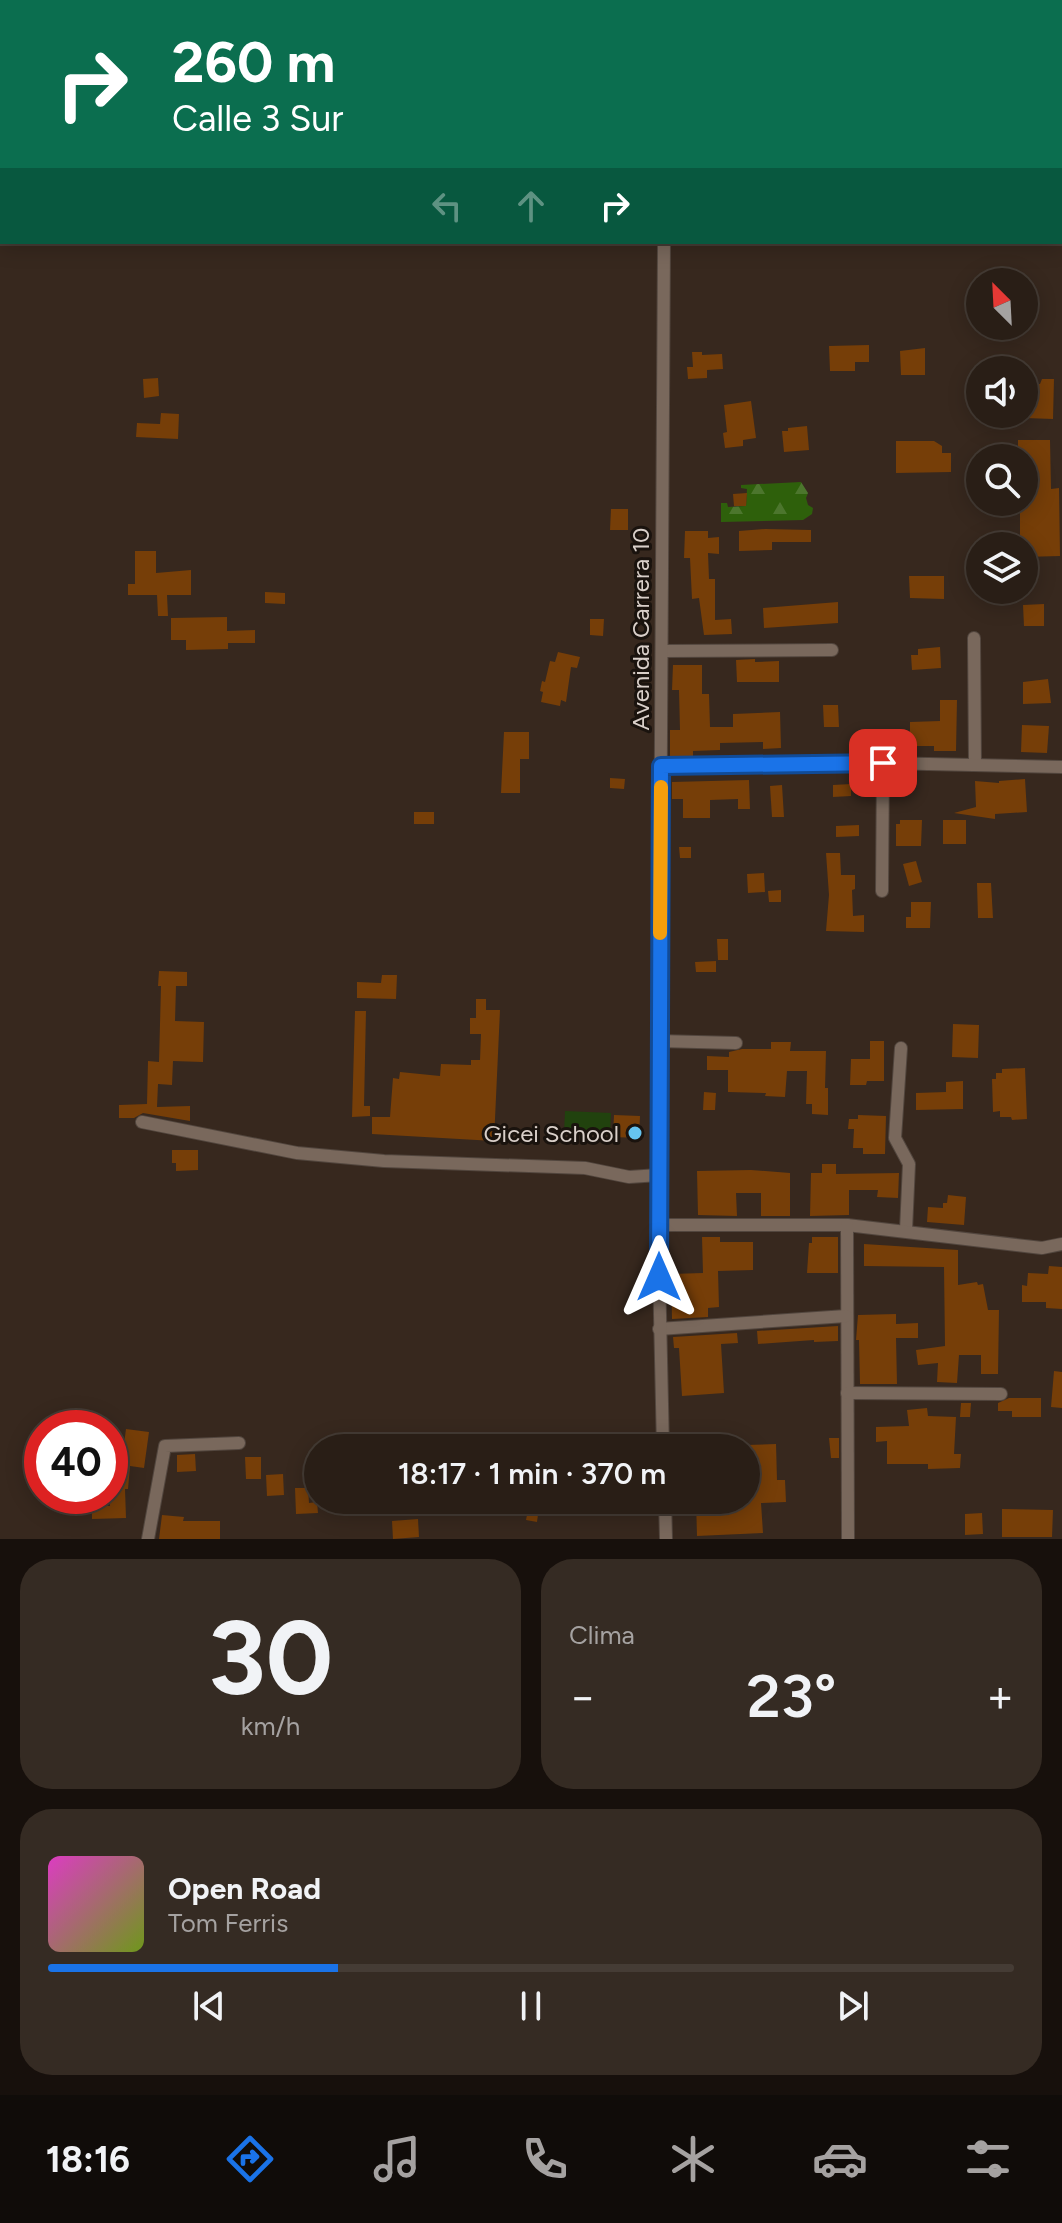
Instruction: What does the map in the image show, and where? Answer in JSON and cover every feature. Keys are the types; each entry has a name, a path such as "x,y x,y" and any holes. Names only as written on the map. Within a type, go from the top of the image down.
{"street":[{"name":"Avenida Carrera 10","path":"663,1434 658,1225 664,244"},
{"path":"974,638 975,765"},
{"path":"662,651 832,650"},
{"path":"882,891 883,763"},
{"path":"661,766 883,763 1062,767"},
{"path":"659,1041 736,1043"},
{"path":"901,1048 895,1138 909,1164 906,1230"},
{"path":"142,1122 297,1153 384,1161 585,1168 629,1177 659,1175"},
{"path":"658,1225 847,1225 1042,1248 1062,1244"},
{"path":"847,1225 848,1539"},
{"path":"659,1329 846,1316"},
{"path":"847,1393 1001,1394"},
{"path":"148,1539 165,1446 239,1443"},
{"path":"665,1514 666,1539"}],"green space":[{"path":"801,482 808,493 808,505 813,508 812,514 803,520 721,522 721,503 727,503 728,507 746,506 747,489 741,488 741,485"},
{"path":"565,1111 611,1113 610,1135 564,1134"}],"building":[{"path":"869,345 869,362 855,362 855,371 830,371 829,346"},
{"path":"925,348 925,375 901,375 900,351"},
{"path":"692,352 722,354 723,369 707,370 707,378 688,379 687,367 693,367"},
{"path":"158,378 159,396 144,398 143,379"},
{"path":"1042,379 1054,379 1053,419 1038,418"},
{"path":"751,401 756,438 743,440 743,446 725,448 724,405"},
{"path":"161,413 179,414 178,439 136,437 137,423 160,424"},
{"path":"807,426 809,450 784,452 782,431"},
{"path":"1018,440 1050,440 1051,489 1059,488 1060,556 1038,557 1038,532 1020,532 1020,516 1038,516 1038,444 1018,444"},
{"path":"896,441 934,441 942,446 942,453 951,453 951,472 896,473"},
{"path":"747,493 746,506 734,506 733,494"},
{"path":"611,509 628,509 628,530 610,530"},
{"path":"811,530 811,542 772,542 772,550 739,551 739,531"},
{"path":"685,531 708,531 708,538 719,537 719,554 708,553 709,579 715,579 715,620 731,619 732,634 704,635 699,598 692,599 690,558 684,558"},
{"path":"135,551 156,551 156,573 191,570 191,595 167,595 168,616 158,616 157,595 128,595 128,584 135,584"},
{"path":"909,576 944,576 944,599 910,598"},
{"path":"265,592 285,593 285,604 265,603"},
{"path":"838,602 838,623 764,628 763,608"},
{"path":"1044,604 1044,626 1024,626 1023,605"},
{"path":"227,617 227,631 255,630 255,643 228,643 228,649 186,650 186,640 171,640 171,618"},
{"path":"590,619 604,619 603,636 590,635"},
{"path":"940,647 941,668 912,670 911,655 918,655 918,649"},
{"path":"558,652 580,657 577,668 571,667 566,702 561,700 560,706 541,702 543,692 540,691 550,661 555,662"},
{"path":"755,659 755,662 779,661 779,682 737,682 736,660"},
{"path":"673,665 702,665 702,694 709,694 710,727 733,727 733,714 780,712 781,748 763,749 763,742 720,743 720,750 693,751 693,756 670,757 670,730 680,730 679,690 672,690"},
{"path":"1048,679 1051,703 1023,704 1023,682"},
{"path":"940,700 957,700 956,751 934,751 934,746 910,746 910,722 940,721"},
{"path":"823,705 838,705 839,727 824,727"},
{"path":"1022,725 1049,726 1047,753 1021,752"},
{"path":"504,732 529,732 529,759 520,759 520,793 501,793"},
{"path":"903,738 903,754 886,754 885,739"},
{"path":"610,778 625,779 624,789 610,788"},
{"path":"1025,779 1027,812 995,814 995,819 954,813 976,807 975,781 999,783"},
{"path":"749,780 750,809 738,809 738,799 710,800 710,818 683,818 683,799 672,799 672,782"},
{"path":"851,784 851,796 833,797 833,785"},
{"path":"782,785 784,817 772,817 770,786"},
{"path":"414,812 434,812 434,824 414,824"},
{"path":"900,820 922,820 921,846 896,846 896,824 900,824"},
{"path":"943,820 966,820 966,844 943,844"},
{"path":"859,825 859,836 836,837 836,826"},
{"path":"679,847 691,847 691,858 680,858"},
{"path":"826,853 840,853 841,875 855,875 853,916 864,915 864,932 826,931 829,895"},
{"path":"916,861 922,882 909,886 903,864"},
{"path":"764,873 765,892 748,893 747,874"},
{"path":"977,883 991,883 993,918 978,918"},
{"path":"781,890 781,902 769,902 768,891"},
{"path":"911,902 931,902 930,928 906,928 906,917 911,917"},
{"path":"717,939 728,939 728,960 718,960"},
{"path":"716,961 716,972 696,972 695,962"},
{"path":"159,971 187,972 187,986 176,986 175,1021 204,1022 203,1062 173,1061 172,1085 158,1084 157,1107 190,1106 190,1121 143,1113 134,1118 119,1118 119,1105 147,1104 148,1061 159,1062"},
{"path":"382,975 397,975 396,999 357,998 357,982 381,983"},
{"path":"476,999 486,999 486,1010 500,1010 494,1141 372,1134 372,1117 390,1117 393,1078 399,1079 400,1072 440,1076 441,1064 471,1065 471,1060 480,1060 481,1034 470,1034 470,1018 476,1018"},
{"path":"355,1011 366,1011 364,1106 370,1106 370,1116 352,1117"},
{"path":"953,1024 979,1025 978,1058 952,1057"},
{"path":"870,1041 884,1041 884,1081 850,1085 851,1059 870,1059"},
{"path":"771,1042 791,1042 790,1051 826,1051 828,1115 812,1114 812,1104 806,1104 807,1071 787,1071 785,1097 728,1092 728,1070 707,1070 707,1056 729,1057 729,1052 742,1049 771,1049"},
{"path":"1025,1068 1027,1119 1000,1117 1000,1111 993,1112 992,1079 996,1079 996,1073 1002,1073 1002,1069"},
{"path":"963,1081 963,1109 916,1110 916,1093 946,1092 946,1082"},
{"path":"704,1092 716,1093 715,1110 703,1110"},
{"path":"614,1115 640,1116 639,1138 613,1137"},
{"path":"858,1115 886,1116 885,1154 863,1154 863,1148 853,1148 854,1129 848,1129 849,1119 858,1119"},
{"path":"172,1150 198,1150 198,1170 176,1171 176,1163 172,1163"},
{"path":"822,1164 836,1164 836,1174 899,1173 898,1198 877,1197 878,1190 849,1190 849,1215 810,1216 811,1173 822,1173"},
{"path":"697,1171 790,1173 790,1216 761,1216 761,1193 736,1193 737,1216 698,1215"},
{"path":"948,1195 966,1197 964,1225 927,1222 928,1207 943,1208"},
{"path":"702,1237 720,1237 720,1242 753,1242 753,1270 718,1271 719,1307 708,1308 708,1317 672,1319 671,1274 703,1273"},
{"path":"812,1237 838,1237 838,1273 807,1273"},
{"path":"864,1244 958,1250 958,1285 983,1284 988,1310 999,1310 998,1374 981,1374 981,1355 959,1355 957,1383 937,1382 938,1363 918,1365 916,1350 945,1346 944,1267 864,1266"},
{"path":"1049,1266 1062,1267 1062,1309 1046,1308 1046,1302 1022,1302 1022,1285 1027,1286 1028,1273 1048,1274"},
{"path":"896,1314 896,1324 918,1323 918,1338 896,1338 897,1384 860,1384 859,1340 856,1340 858,1315"},
{"path":"838,1326 838,1341 758,1344 757,1331"},
{"path":"737,1333 738,1343 721,1344 724,1393 682,1396 679,1348 674,1348 673,1337"},
{"path":"1054,1371 1062,1372 1062,1408 1051,1407"},
{"path":"1009,1398 1041,1398 1041,1417 1012,1417 1012,1411 998,1411 998,1403"},
{"path":"961,1403 971,1403 970,1417 960,1417"},
{"path":"927,1408 928,1416 956,1417 954,1454 961,1454 960,1468 928,1469 928,1464 887,1464 887,1441 876,1442 876,1427 909,1426 907,1410"},
{"path":"128,1429 149,1432 144,1468 130,1466 128,1489"},
{"path":"829,1438 839,1438 839,1458 831,1458"},
{"path":"776,1444 777,1480 785,1480 786,1502 761,1503 763,1533 697,1536 696,1514 760,1514 760,1445"},
{"path":"195,1454 196,1471 177,1472 177,1455"},
{"path":"245,1457 261,1457 261,1479 246,1479"},
{"path":"283,1474 284,1495 267,1496 266,1475"},
{"path":"295,1488 304,1488 304,1514 296,1514"},
{"path":"1002,1509 1053,1510 1052,1537 1002,1537"},
{"path":"982,1513 983,1534 965,1535 965,1514"},
{"path":"92,1514 126,1514 126,1518 92,1519"},
{"path":"527,1514 538,1514 537,1522 526,1520"},
{"path":"162,1515 184,1517 183,1521 220,1521 220,1539 159,1539"},
{"path":"418,1519 419,1537 393,1539 392,1521"}],"slow traffic":[{"path":"660,933 661,787"}],"place":[{"name":"Gicei School","path":"635,1133"}],"route":[{"path":"659,1277 661,766 883,763"}]}
